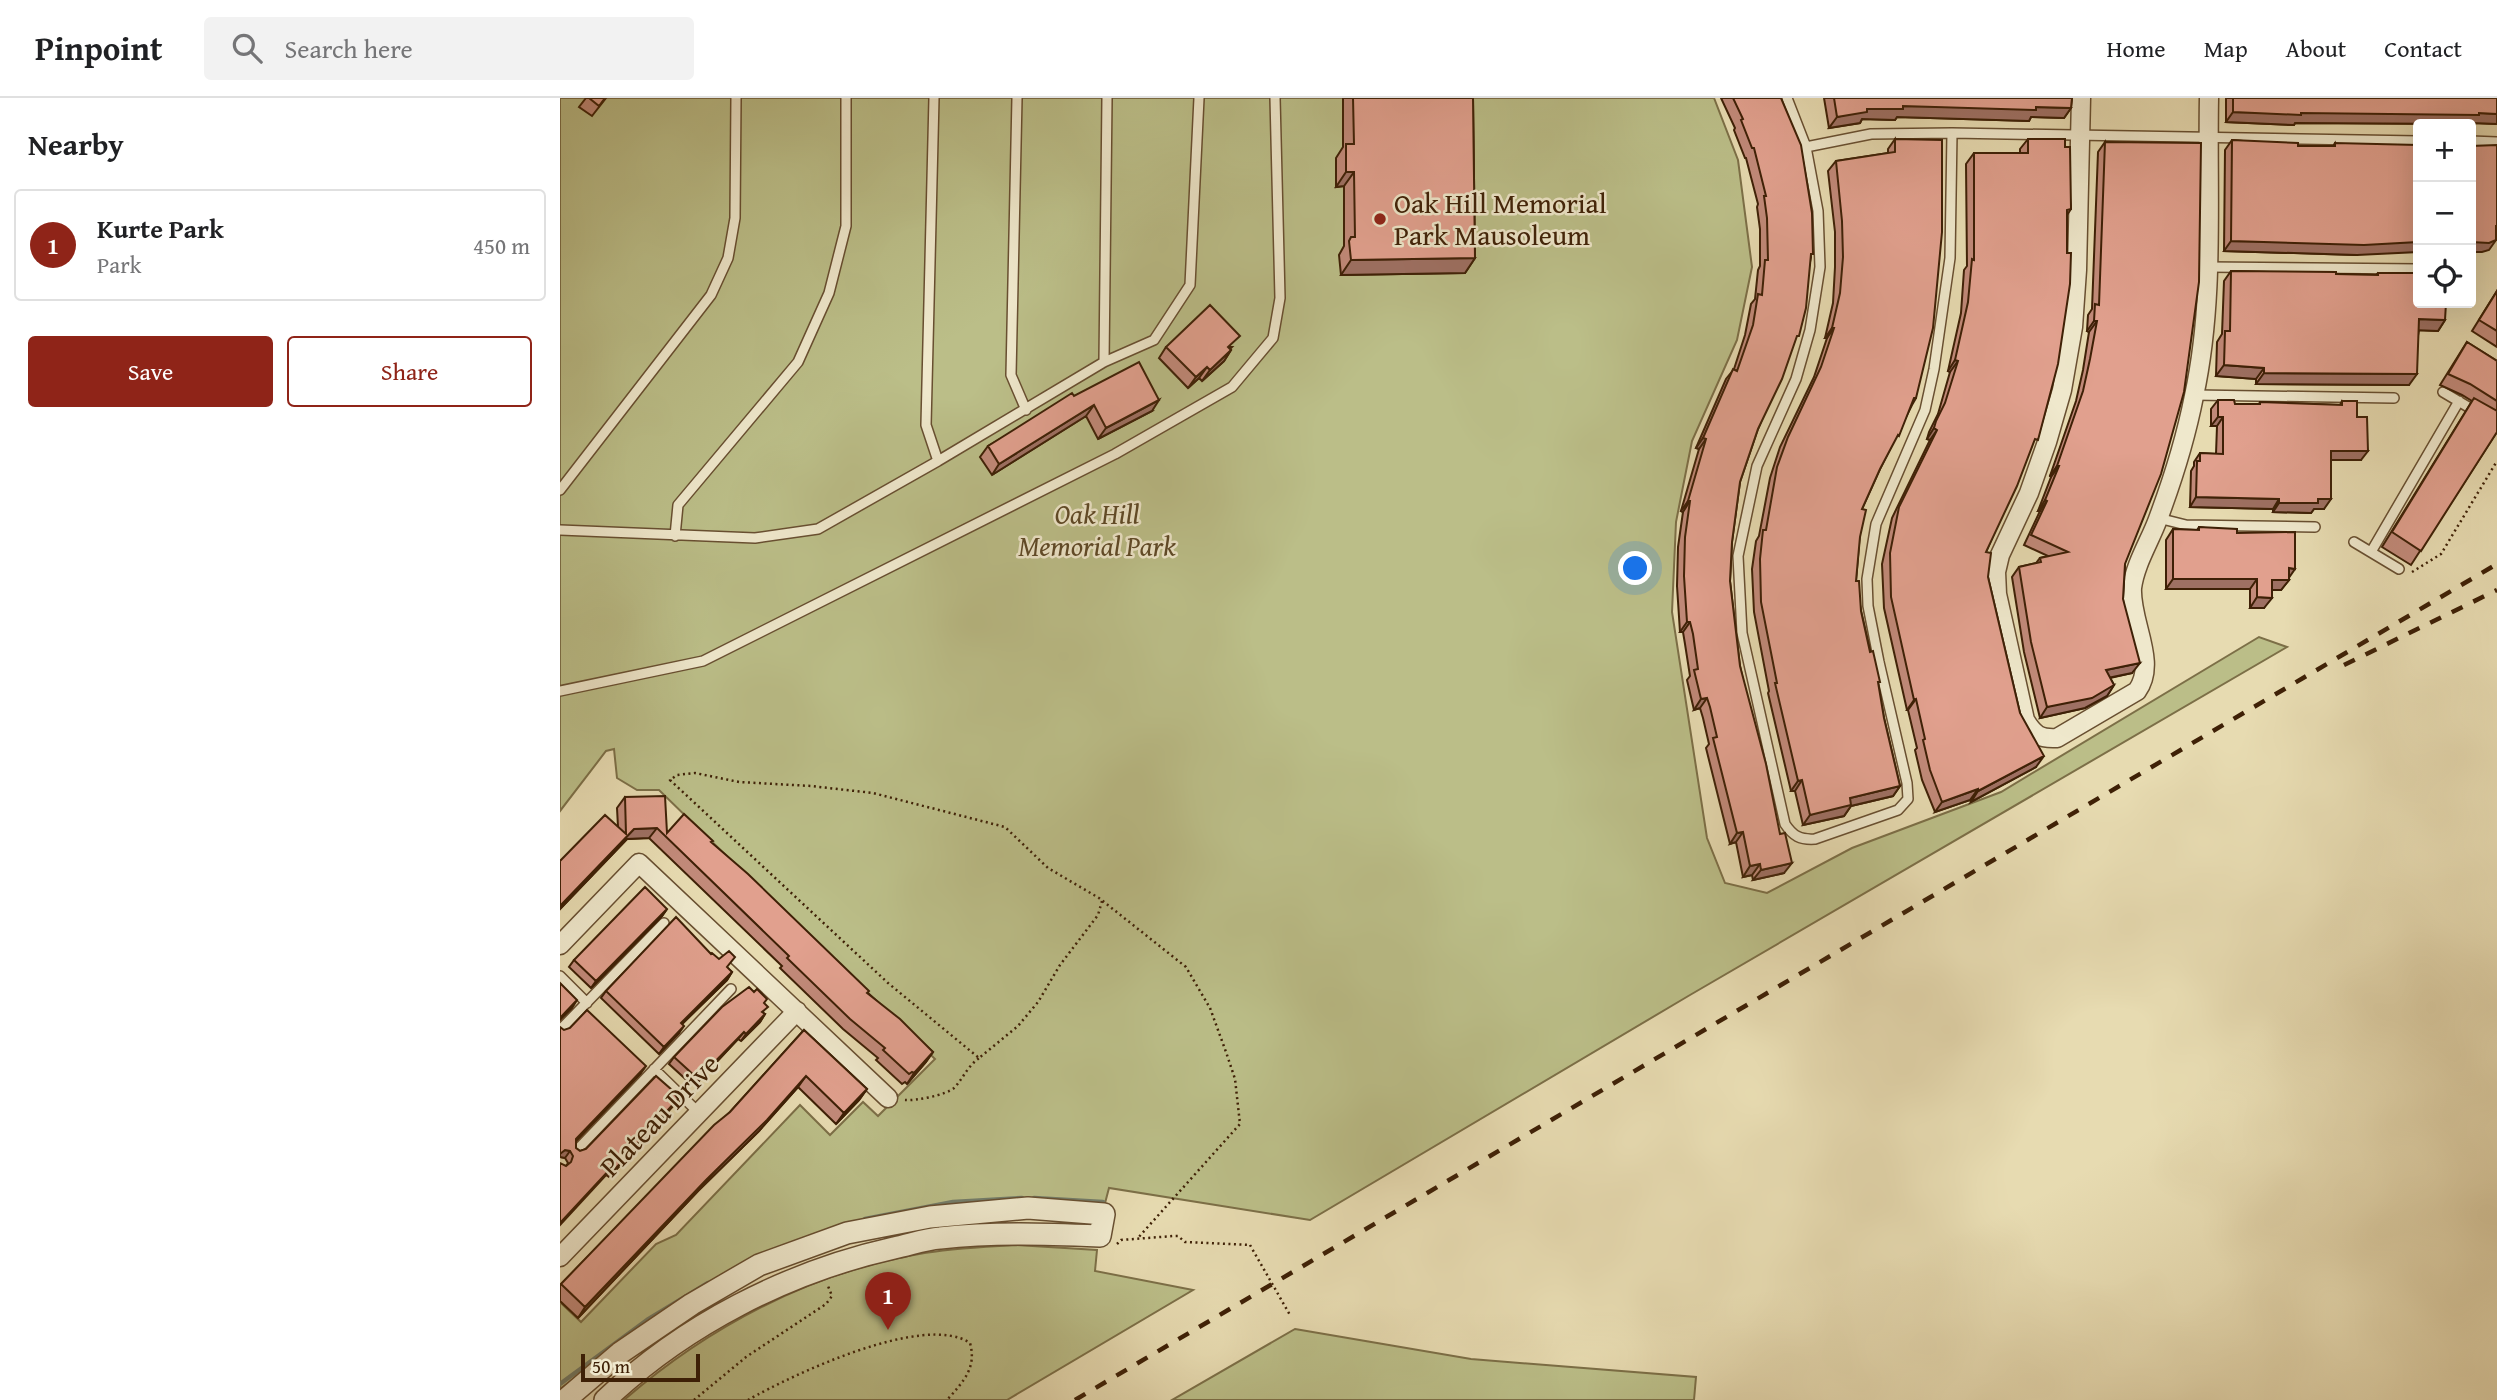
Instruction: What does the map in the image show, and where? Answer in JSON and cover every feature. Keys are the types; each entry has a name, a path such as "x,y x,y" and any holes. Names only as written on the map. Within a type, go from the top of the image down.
{"street":[{"path":"2081,98 2077,270 2073,327 2062,390 2048,442 2029,493 2000,555 1996,572 1997,594 2025,720 2032,732 2042,739 2057,738 2137,691 2145,681 2146,667 2132,606 2132,587 2136,569 2158,519 2179,454 2194,395 2204,330 2208,267 2209,98"},
{"path":"560,945 639,863 888,1098"},
{"name":"Plateau Drive","path":"560,1257 797,1011"},
{"path":"565,1400 620,1353 692,1304 759,1265 846,1233 930,1217 1028,1208 1104,1214 1100,1236 1028,1233 938,1238 858,1256 773,1287 706,1324 634,1372 605,1400"}],"lane":[{"path":"560,490 711,295 728,258 735,218 736,98"},
{"path":"674,536 678,505 799,362 829,293 846,226 846,98"},
{"path":"934,98 926,425 938,461"},
{"path":"1017,98 1011,375 1026,410"},
{"path":"1104,362 1107,98"},
{"path":"560,530 755,538 818,529 1026,410 1104,362 1154,340 1190,285 1199,98"},
{"path":"560,691 703,661 1115,454 1232,387 1273,338 1280,298 1275,98"},
{"path":"1787,98 1806,147 1818,211 1820,267 1810,330 1796,379 1757,466 1738,556 1742,633 1785,824 1792,835 1803,840 1815,839 1898,810 1908,799 1907,783 1868,606 1867,579 1876,524 1924,410 1934,369 1950,258 1952,133"},
{"path":"1806,147 1871,134 1952,133 2413,141"},
{"path":"2476,141 2497,142"},
{"path":"2208,267 2413,269"},
{"path":"2443,392 2497,424"},
{"path":"2194,395 2394,398"},
{"path":"2371,552 2459,401"},
{"path":"2158,519 2186,525 2315,527"},
{"path":"2354,542 2399,569"},
{"path":"560,1030 664,923"},
{"path":"560,976 587,1003"},
{"path":"576,1151 732,989"},
{"path":"654,1069 698,1112"}],"path":[{"path":"2399,569 2411,573 2441,554 2497,461"},
{"path":"979,1058 888,983 670,780 677,775 695,773 739,782 873,793 1005,827 1048,868 1102,901 1186,967 1210,1008 1235,1079 1240,1124 1137,1239"},
{"path":"888,1098 916,1101 953,1089 967,1067 1018,1026 1038,1002 1060,965 1098,915 1102,901"},
{"path":"1113,1248 1121,1240 1173,1236 1178,1236 1185,1242 1250,1245 1290,1315"},
{"path":"694,1400 746,1357 826,1304 832,1296 828,1286"},
{"path":"748,1400 778,1383 867,1348 928,1335 954,1335 970,1343 973,1356 971,1369 947,1400"}],"green space":[{"name":"Oak Hill Memorial Park","path":"560,98 1714,98 1738,160 1752,267 1737,340 1692,441 1676,522 1672,612 1707,838 1725,883 1767,893 1852,848 2001,792 2259,637 2287,647 1310,1220 1109,1188 1104,1207 941,1208 671,1309 560,1389 560,1302 581,1322 656,1244 676,1235 800,1105 830,1135 863,1102 878,1116 935,1059 659,790 637,790 617,778 614,749 606,751 560,811"},
{"path":"1015,1245 1097,1250 1095,1271 1193,1290 1007,1400 624,1400 690,1349 725,1327 799,1290 878,1263 919,1254"},
{"path":"1295,1329 1471,1359 1696,1377 1694,1400 1172,1400"}],"building":[{"path":"589,98 605,98 599,106"},
{"name":"Oak Hill Memorial Park Mausoleum","path":"1353,98 1473,98 1475,258 1351,260 1349,241 1351,237 1355,237 1354,172 1346,172 1346,144 1354,144"},
{"path":"1733,98 1781,98 1801,145 1812,213 1813,254 1806,308 1799,336 1758,429 1740,482 1732,542 1730,581 1740,666 1766,764 1780,834 1785,833 1792,863 1761,870 1760,864 1750,866 1743,832 1737,833 1713,738 1717,737 1710,707 1707,698 1701,699 1694,670 1698,669 1693,634 1690,622 1687,622 1684,576 1688,501 1706,439 1703,438 1733,369 1737,371 1753,325 1758,294 1762,295 1765,260 1768,260 1766,196 1754,148"},
{"path":"1834,98 2072,98 2071,108 2036,107 2036,110 1903,106 1903,109 1867,109 1867,112 1837,117"},
{"path":"2233,98 2497,98 2497,114 2301,115 2233,112"},
{"path":"1895,139 1942,140 1942,232 1933,328 1916,398 1862,509 1866,510 1860,537 1856,581 1859,581 1861,611 1880,682 1884,718 1900,786 1850,798 1851,805 1810,815 1802,780 1798,781 1775,683 1761,602 1760,559 1763,530 1766,530 1777,467 1821,367 1834,328 1843,257 1836,161 1895,152"},
{"path":"2028,139 2065,139 2065,147 2070,147 2071,209 2067,210 2067,253 2071,253 2070,284 2058,364 2038,440 2035,439 2017,486 1986,552 1991,553 1988,577 2020,713 2044,756 1978,791 1942,802 1930,770 1891,597 1890,553 1899,507 1937,430 1934,428 1936,421 1945,403 1958,361 1955,360 1968,302 1972,259 1974,260 1974,153 2028,153"},
{"path":"2232,140 2298,143 2298,146 2335,146 2335,143 2413,145 2413,242 2364,245 2231,241"},
{"path":"2105,142 2201,143 2199,282 2184,392 2161,474 2125,564 2123,599 2140,663 2106,670 2114,685 2092,698 2047,707 2031,642 2019,567 2041,562 2040,558 2068,552 2031,535 2059,466 2083,391 2090,359 2097,321 2094,321 2095,304 2099,305"},
{"path":"2497,145 2496,240 2489,243 2476,242 2476,146"},
{"path":"2231,271 2378,275 2413,273 2413,308 2446,308 2445,320 2419,319 2417,374 2264,373 2264,368 2224,365 2225,331 2230,331"},
{"path":"2497,291 2497,331 2479,320"},
{"path":"1210,305 1240,336 1228,347 1231,350 1210,370 1207,367 1196,377 1166,347"},
{"path":"2467,342 2497,361 2497,401 2448,374"},
{"path":"1139,362 1159,400 1106,428 1094,405 999,464 988,446 1072,393 1074,396"},
{"path":"2474,398 2497,411 2497,432 2421,551 2392,532"},
{"path":"2218,400 2234,400 2235,404 2260,402 2342,405 2342,401 2357,401 2357,417 2367,417 2368,451 2331,451 2331,499 2318,499 2318,503 2196,497 2197,461 2200,461 2200,453 2223,454 2223,417 2218,417"},
{"path":"2199,527 2237,529 2237,533 2295,532 2295,569 2289,568 2289,580 2272,580 2272,598 2257,597 2257,579 2173,579 2173,529 2199,530"},
{"path":"665,796 667,833 684,814 869,991 867,993 900,1019 933,1052 914,1073 909,1074 883,1050 885,1048 850,1019 657,828 634,829 560,906 560,861 605,815 626,834 625,797"},
{"path":"645,887 667,909 596,981 574,960"},
{"path":"676,917 711,954 719,959 729,951 735,957 727,967 732,972 681,1023 684,1026 664,1047 606,991"},
{"path":"560,983 577,1000 560,1018"},
{"path":"749,987 754,992 757,989 767,999 764,1003 768,1007 762,1012 765,1014 701,1076 699,1074 696,1077 674,1057 722,1007"},
{"path":"587,1010 646,1066 576,1139 576,1148 580,1151 586,1149 656,1076 678,1099 635,1148 614,1170 611,1168 560,1223 560,1163 566,1166 573,1156 570,1151 565,1150 560,1154 560,1027 564,1030 570,1028"},
{"path":"804,1030 867,1089 844,1113 806,1076 767,1120 585,1307 561,1284 714,1125 730,1112"}],"waterway":[{"path":"865,1219 953,1202 1022,1198"},
{"path":"1034,1198 1103,1202"},
{"path":"560,1384 647,1320 708,1283"}],"railway":[{"path":"1075,1400 2497,564"},
{"path":"2344,665 2497,590"}],"place":[{"name":"Oak Hill Memorial Park Mausoleum","path":"1380,219"},
{"name":"Kurte Park","path":"888,1330"}]}
